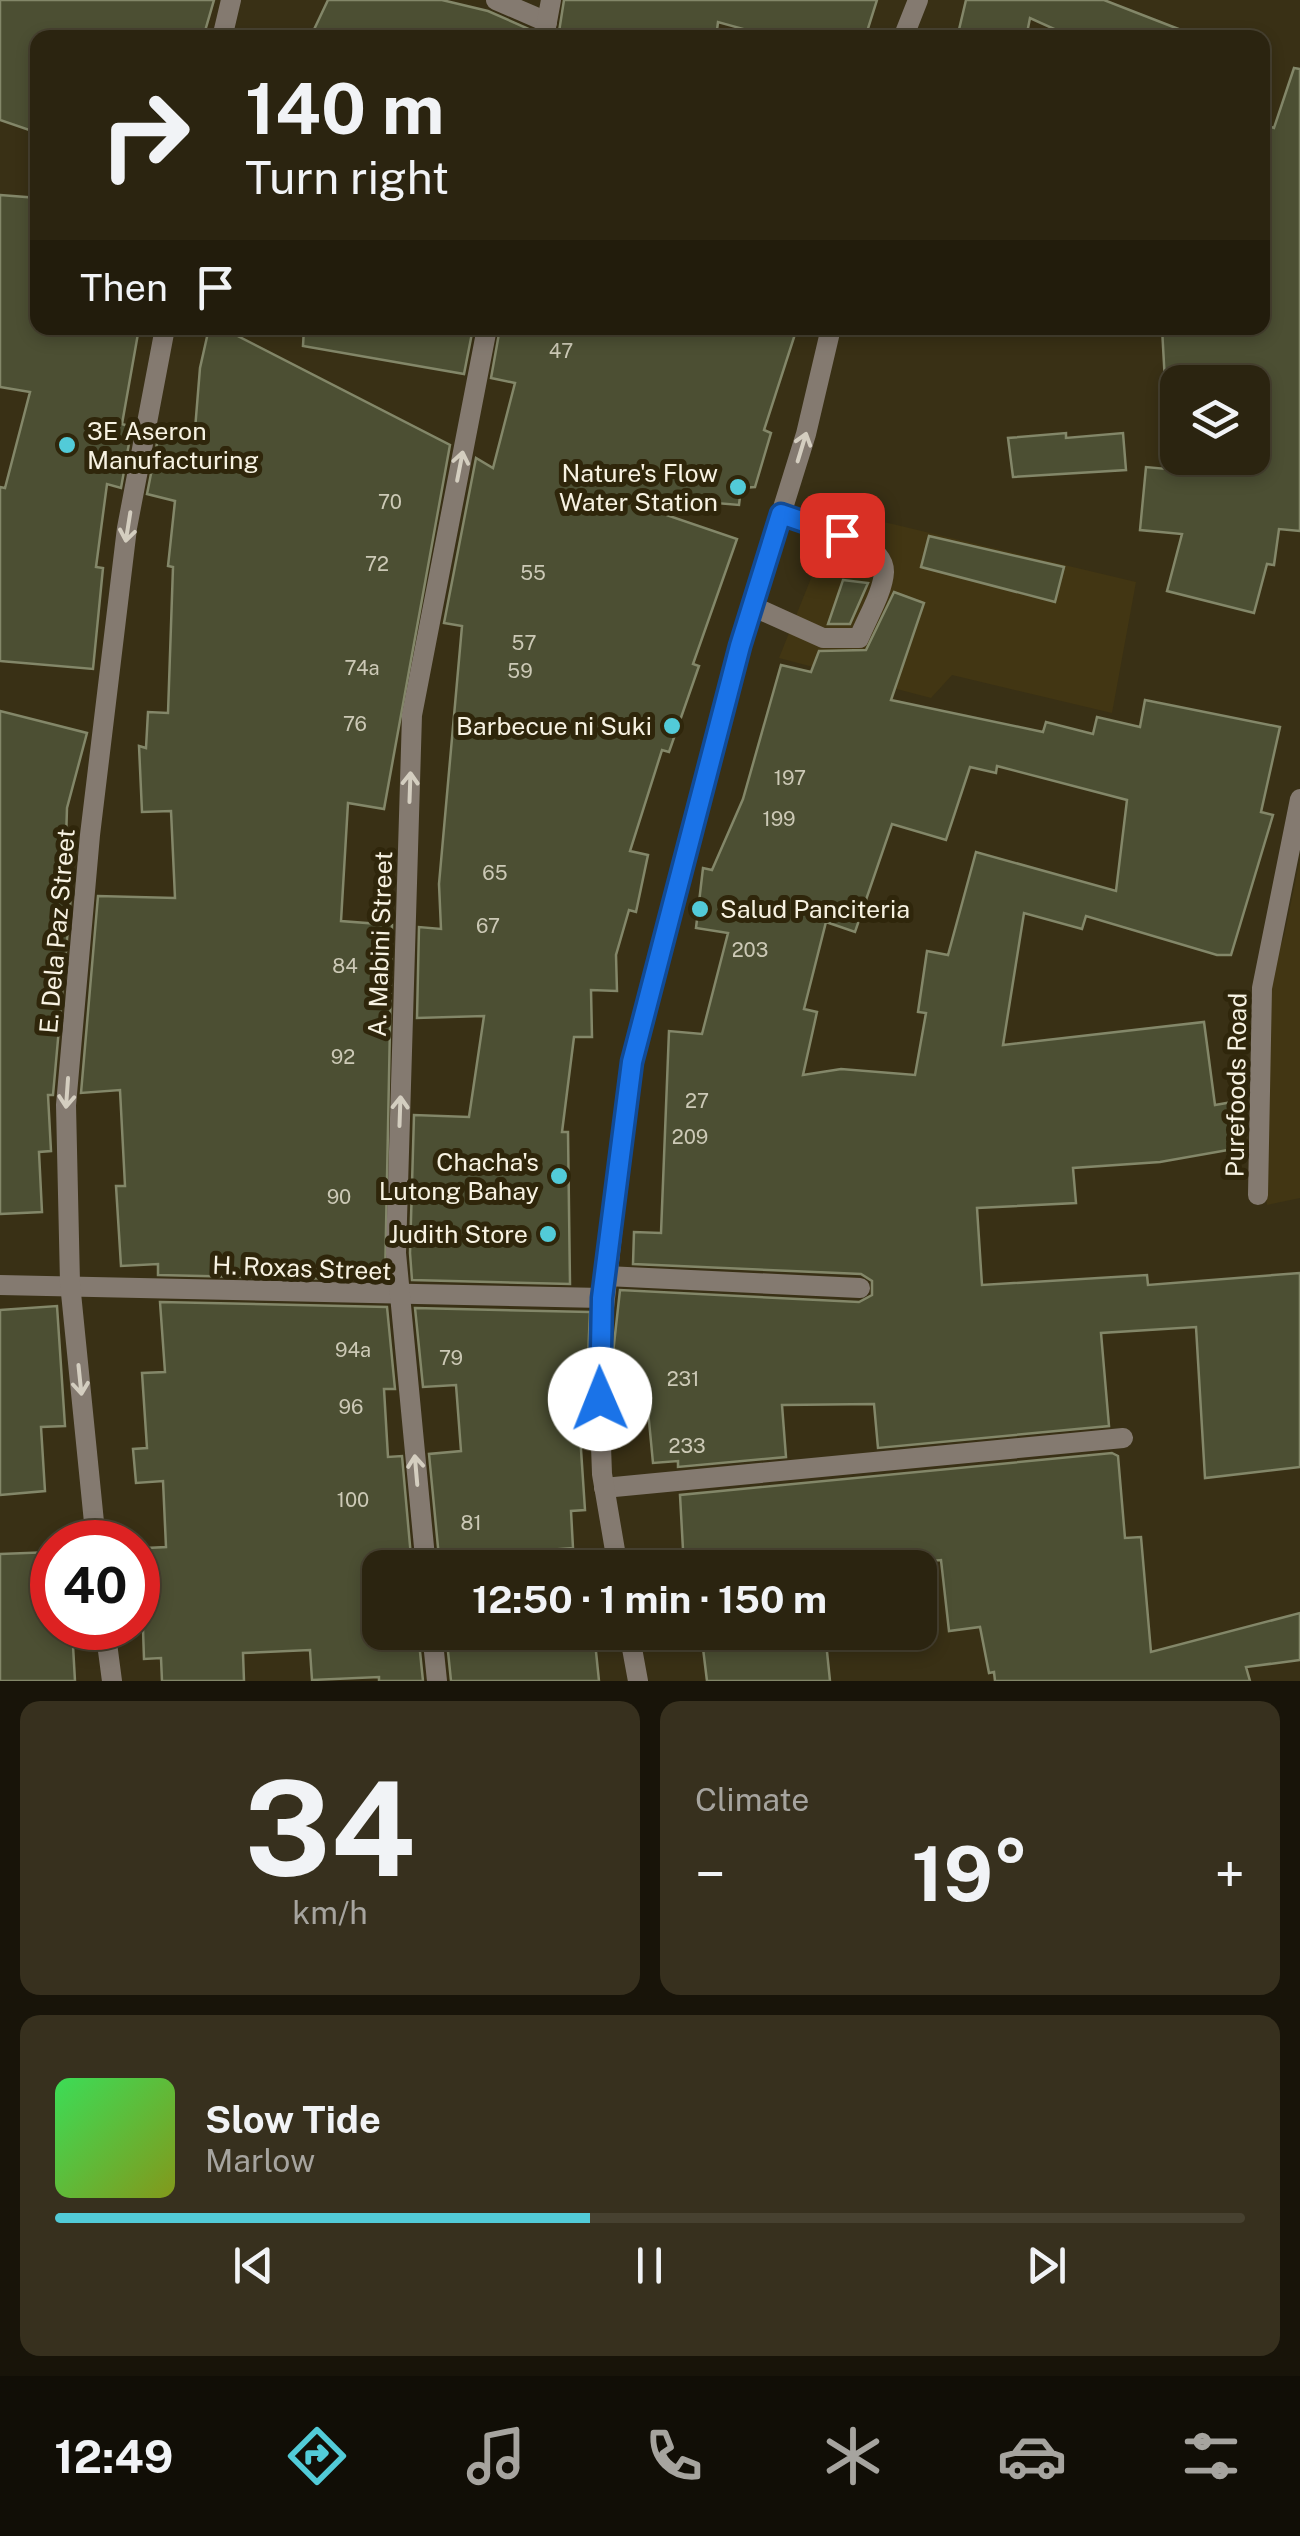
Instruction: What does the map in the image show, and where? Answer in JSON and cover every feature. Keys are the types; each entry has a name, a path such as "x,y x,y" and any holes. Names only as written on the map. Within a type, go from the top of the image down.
{"street":[{"path":"224,30 231,0"},
{"path":"496,0 546,30 551,0"},
{"path":"906,30 918,0"},
{"name":"E. Dela Paz Street","path":"94,1520 70,1283 66,1105 90,836 127,528 164,335"},
{"name":"A. Mabini Street","path":"424,1550 396,1253 412,716 487,335"},
{"path":"615,1550 604,1488 598,1362 632,1062 752,606 829,335"},
{"path":"752,606 823,638 859,638 884,576 883,559 873,546 781,514"},
{"name":"Purefoods Road","path":"1258,1195 1262,988 1300,799"},
{"name":"H. Roxas Street","path":"0,1285 70,1283 400,1297 604,1287 860,1288"},
{"path":"604,1488 1123,1438"},
{"path":"107,1650 112,1681"},
{"path":"434,1650 437,1681"},
{"path":"633,1650 638,1681"}],"shaded area":[{"path":"838,511 1136,582 1112,713 952,675 931,698 779,658"},
{"path":"1300,859 1300,1198 1267,1205 1254,1104 1262,997 1284,936"}],"building":[{"path":"0,0 214,0 205,30 30,30 30,130 0,120"},
{"path":"328,0 442,0 488,11 531,30 314,30"},
{"path":"564,0 877,0 868,30 747,30 718,22 717,30 559,30"},
{"path":"966,0 1104,0 1181,30 1056,30 1030,18 1028,30 959,30"},
{"path":"1294,68 1300,69 1300,531 1279,529 1274,565 1267,564 1254,613 1167,591 1182,534 1140,530 1146,467 1160,468 1160,475 1270,475 1270,365 1164,365 1162,335 1270,335 1270,127 1274,128"},
{"path":"0,195 30,197 30,335 138,335 122,424 132,427 121,488 107,484 96,567 103,568 93,669 0,661 0,487 5,488 30,392 0,387"},
{"path":"207,335 236,335 450,445 384,809 348,803 341,921 392,925 385,1280 158,1275 158,1264 121,1266 116,1186 125,1186 120,1090 81,1093 98,896 175,898 171,811 142,812 139,746 146,748 148,712 168,713 173,567 168,566 175,501 147,494 159,433 194,442 200,368"},
{"path":"304,335 472,335 464,374 303,346"},
{"path":"499,335 795,335 764,430 771,433 755,487 741,488 739,505 645,497 643,507 737,539 693,664 699,666 669,752 662,750 630,851 648,855 636,912 629,910 616,955 617,991 591,990 592,1037 574,1037 562,1132 568,1132 570,1284 412,1280 414,1115 469,1117 484,1016 417,1018 419,927 441,929 439,884 462,626 444,623 476,458 493,468 515,383 491,378"},
{"path":"1066,433 1066,438 1123,433 1126,470 1013,477 1008,438"},
{"path":"929,536 1064,567 1055,602 921,567"},
{"path":"843,580 868,583 850,624 828,624"},
{"path":"894,592 924,603 891,700 1043,732 1046,722 1093,734 1097,717 1140,727 1145,700 1280,727 1261,812 1273,815 1231,955 1217,955 1086,916 1082,929 1024,913 1003,1045 1204,1022 1215,1105 1238,1101 1245,1147 1160,1162 1073,1168 1076,1203 977,1208 982,1285 1147,1275 1148,1285 1300,1273 1300,1467 1205,1478 1196,1327 1101,1333 1109,1426 878,1448 874,1404 782,1405 786,1457 678,1467 678,1461 653,1463 647,1400 613,1402 612,1362 620,1290 859,1302 872,1295 872,1281 861,1274 633,1264 634,1232 661,1233 669,1031 702,1034 728,933 696,928 703,868 712,870 743,799 781,665 811,672 819,651 866,650","holes":["997,766 1127,800 1116,891 976,852 948,955 927,951 918,1012 926,1013 915,1075 841,1069 803,1075 817,1012 804,1009 826,922 855,932 892,824 946,840 970,767 996,773"]},
{"path":"0,711 87,733 67,808 65,873 71,895 53,1095 48,1095 51,1151 39,1152 42,1212 0,1214"},
{"path":"160,1302 387,1307 395,1389 384,1389 388,1457 402,1456 410,1550 362,1550 362,1650 420,1650 423,1681 379,1681 379,1677 312,1680 310,1650 243,1653 244,1681 162,1681 161,1658 144,1659 144,1650 160,1650 160,1547 166,1547 163,1481 136,1483 133,1449 147,1448 142,1373 165,1372"},
{"path":"57,1306 65,1426 41,1427 45,1491 0,1495 0,1310"},
{"path":"415,1308 590,1312 586,1403 578,1404 585,1510 571,1511 573,1548 438,1550 429,1454 461,1451 456,1385 423,1387"},
{"path":"1112,1453 1118,1456 1125,1538 1141,1537 1151,1652 1300,1613 1300,1660 1246,1667 1250,1681 995,1681 994,1672 989,1673 980,1627 949,1631 937,1550 683,1550 680,1495"},
{"path":"30,1553 30,1650 73,1650 75,1681 0,1681 0,1554"},
{"path":"448,1650 596,1650 599,1681 451,1681"},
{"path":"703,1650 827,1650 830,1681 707,1681"}],"place":[{"name":"3E Aseron Manufacturing","path":"67,445"},
{"name":"Nature's Flow Water Station","path":"738,487"},
{"name":"Barbecue ni Suki","path":"672,726"},
{"name":"Salud Panciteria","path":"700,909"},
{"name":"Chacha's Lutong Bahay","path":"559,1176"},
{"name":"Judith Store","path":"548,1234"}],"route":[{"path":"600,1399 602,1298 632,1062 740,646 781,514 842,535"}]}
